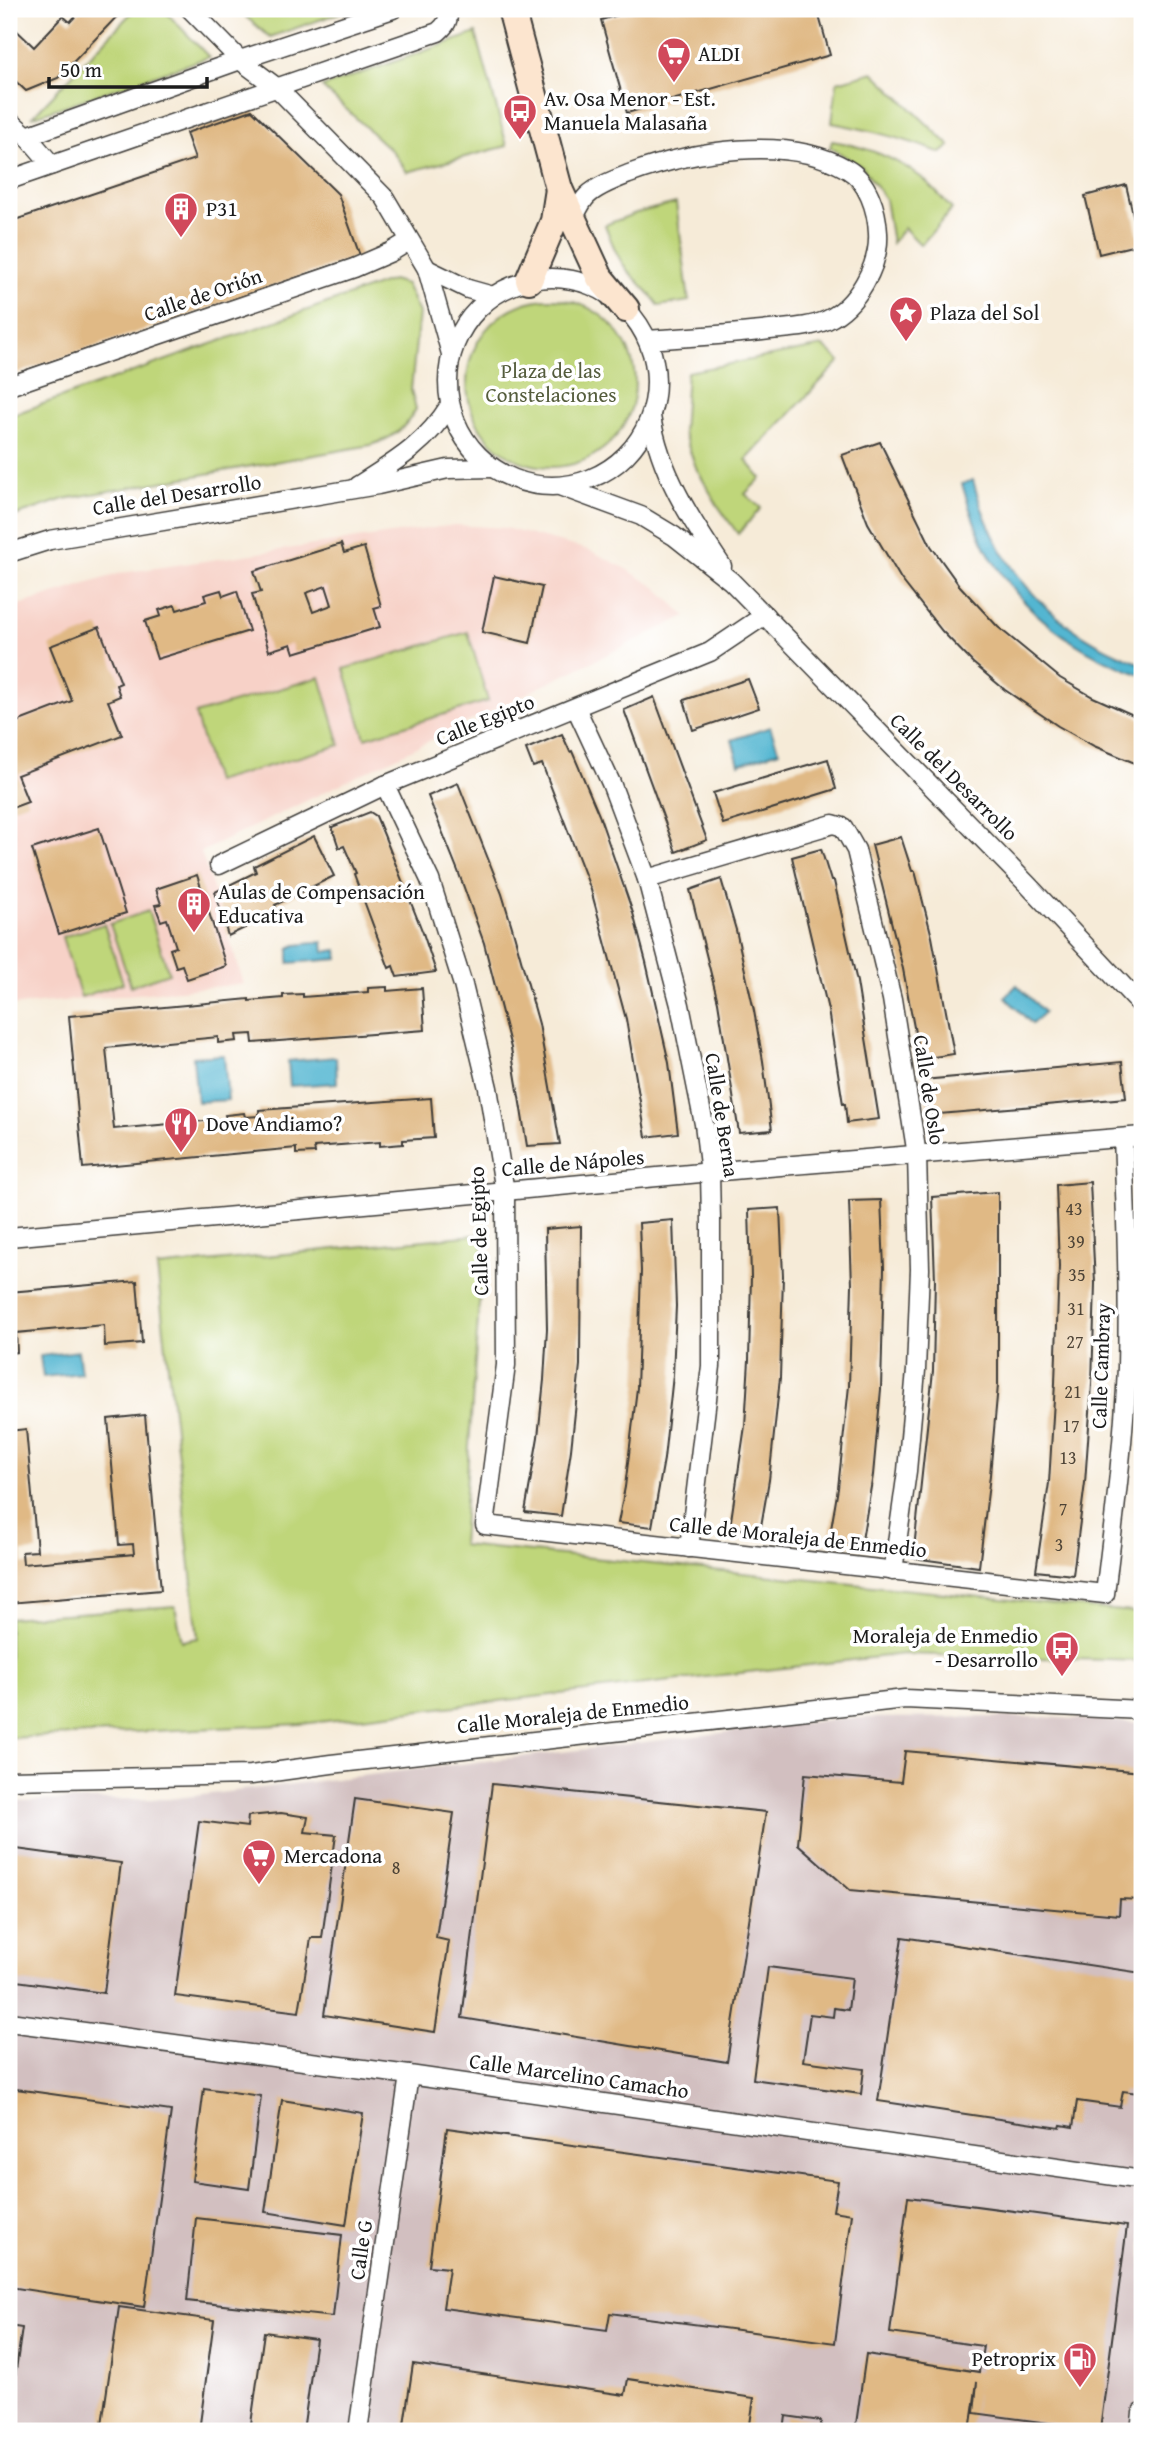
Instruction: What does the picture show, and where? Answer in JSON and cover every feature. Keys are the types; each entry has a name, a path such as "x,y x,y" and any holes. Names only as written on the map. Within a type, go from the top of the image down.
{"street":[{"path":"190,9 240,60 276,87 385,198 427,269 451,354"},
{"path":"27,136 393,9"},
{"path":"9,180 438,32 446,24 449,15 447,9"},
{"path":"512,9 559,189 600,278 638,323 648,340 654,358 656,396 639,441 621,462 597,477 562,488 517,481 493,468 473,451 459,429 450,405 447,379 451,354 460,331 475,312 493,296 510,286 529,280 555,278 581,282 605,292 626,309"},
{"path":"9,120 52,165"},
{"path":"573,219 587,196 613,180 654,165 746,150 783,150 819,156 850,170 867,191 877,215 879,246 872,273 849,302 829,319 805,326 648,340"},
{"path":"529,280 554,221 559,189"},
{"name":"Calle de Orión","path":"9,386 354,268 409,241"},
{"path":"427,269 468,289 493,296"},
{"name":"Calle del Desarrollo","path":"354,488 409,453 438,425 450,405"},
{"name":"Calle del Desarrollo","path":"651,415 655,440 667,472 708,546 731,581"},
{"name":"Calle del Desarrollo","path":"9,553 50,540 379,485 449,469 493,468"},
{"name":"Calle del Desarrollo","path":"562,488 641,516 682,542 731,581 1027,884 1142,1006"},
{"name":"Calle Egipto","path":"219,865 385,785 710,652 765,615"},
{"name":"Calle de Berna","path":"576,708 611,783 647,879 683,1018 704,1125 709,1173 711,1366 689,1548"},
{"name":"Calle de Egipto","path":"385,785 430,880 463,985 488,1088 505,1192 506,1365 485,1525"},
{"name":"Calle de Oslo","path":"647,879 823,825 843,827 856,850 883,963 906,1079 917,1155 920,1269 916,1370 907,1471 892,1571"},
{"name":"Calle de Nápoles","path":"9,1237 1142,1136"},
{"name":"Calle Cambray","path":"1105,1594 1118,1485 1127,1367 1123,1138"},
{"name":"Calle de Moraleja de Enmedio","path":"485,1525 1105,1594"},
{"name":"Calle Moraleja de Enmedio","path":"9,1780 251,1775 905,1699 1142,1710"},
{"name":"Calle Marcelino Camacho","path":"9,2022 409,2075 1142,2180"},
{"name":"Calle G","path":"358,2431 409,2075"},
{"path":"1140,2431 1142,2413"}],"shaded area":[{"path":"454,525 505,528 589,550 657,588 686,616 201,852 244,984 9,1006 9,608 121,573"},
{"path":"1042,1717 1142,1723 1142,2431 9,2431 9,1801 169,1799 845,1718"}],"green space":[{"path":"135,9 163,9 209,57 32,117"},
{"path":"255,9 351,9 270,37 246,17"},
{"path":"476,33 507,146 407,172 394,153 322,87"},
{"path":"873,72 950,146 941,153 888,135 832,123 837,82"},
{"path":"832,141 868,150 901,164 926,182 952,209 921,245 904,228 892,243 885,199 862,167 830,147"},
{"path":"676,203 689,301 659,306 624,266 605,225 636,213"},
{"path":"392,280 406,284 419,313 411,390 416,409 403,427 392,436 371,445 64,499 9,518 9,416"},
{"name":"Plaza de las Constelaciones","path":"551,299 583,305 611,323 629,351 635,383 629,415 611,443 583,461 551,467 519,461 491,443 473,415 467,383 473,351 491,323 519,305"},
{"path":"823,346 840,361 746,460 761,478 745,494 761,508 738,534 697,470 683,432 687,372"},
{"path":"468,632 488,701 365,738 344,669"},
{"path":"320,677 340,745 215,782 195,714"},
{"path":"148,911 169,973 131,986 110,924"},
{"path":"104,924 123,983 81,997 62,937"},
{"path":"484,1234 462,1545 1142,1613 1142,1661 904,1654 301,1724 9,1738 9,1618 175,1606 182,1641 198,1638 157,1267"}],"water":[{"path":"973,480 997,543 1034,594 1056,616 1082,635 1110,651 1142,664 1142,675 1119,667 1076,644 1056,631 1021,598 1005,579 978,532 962,484"},
{"path":"770,727 779,751 739,764 732,740"},
{"path":"323,942 324,952 337,950 338,959 289,963 289,948"},
{"path":"1017,985 1044,1012 1032,1024 1005,997"},
{"path":"224,1055 228,1100 197,1102 193,1057"},
{"path":"336,1057 337,1083 290,1086 288,1061"},
{"path":"78,1351 81,1373 43,1377 40,1356"}],"building":[{"path":"82,9 124,9 58,78 26,91 9,75 9,23 34,47 63,16 70,22"},
{"name":"ALDI","path":"639,9 817,9 830,55 627,113 601,20"},
{"name":"P31","path":"252,110 338,194 360,256 9,376 9,222 195,159 186,133"},
{"path":"1126,185 1140,244 1099,254 1085,196"},
{"path":"880,442 931,546 959,585 998,627 1060,678 1093,697 1142,719 1142,766 1094,746 1058,726 1005,690 973,663 942,631 901,579 868,523 842,455"},
{"path":"341,544 344,553 364,547 381,606 374,608 380,627 294,653 291,644 269,651 252,594 261,592 254,571","holes":["326,586 332,605 313,612 306,593"]},
{"path":"494,576 542,587 530,643 482,632"},
{"path":"221,590 223,596 237,591 249,631 157,659 145,621 161,616 159,610 175,605 177,610 206,601 204,595"},
{"path":"99,627 121,683 116,685 120,696 108,701 122,735 17,775 28,802 9,809 9,725 72,701 50,646"},
{"path":"748,679 759,708 693,730 684,700"},
{"path":"654,697 707,840 676,852 624,710"},
{"path":"562,734 599,815 633,913 669,1063 678,1133 646,1137 626,1019 591,890 542,764 533,767 526,749"},
{"path":"828,759 836,789 723,824 713,793"},
{"path":"458,783 502,894 512,927 539,1024 560,1144 527,1146 511,1048 484,943 428,796"},
{"path":"370,812 376,816 384,835 436,972 397,977 393,966 389,968 354,874 356,873 344,846 339,848 332,827"},
{"path":"99,828 126,913 59,934 32,849"},
{"path":"314,836 334,876 275,905 278,912 228,936 215,892 256,872 254,866"},
{"path":"901,837 912,871 915,871 932,937 954,1054 920,1059 903,969 872,845"},
{"path":"821,849 831,881 834,881 857,982 879,1119 847,1123 828,1010 792,857"},
{"name":"Aulas de Compensación Educativa","path":"197,875 226,966 187,979 182,965 176,967 170,949 176,947 167,919 161,921 155,905 161,904 156,889"},
{"path":"721,879 736,930 754,1011 772,1130 739,1133 718,1002 690,890"},
{"path":"387,987 387,991 422,988 425,1030 253,1043 252,1034 236,1035 237,1041 218,1043 218,1037 106,1048 114,1129 226,1119 225,1115 244,1113 245,1117 259,1116 259,1110 431,1098 434,1138 403,1140 403,1144 380,1146 380,1142 314,1147 315,1153 296,1154 296,1148 83,1168 69,1016 283,998 283,995 303,994 303,997 368,992 368,988"},
{"path":"1122,1062 1126,1098 928,1115 923,1080"},
{"path":"1090,1182 1095,1283 1092,1384 1085,1483 1073,1575 1036,1571 1049,1483 1055,1383 1059,1266 1056,1185"},
{"path":"998,1192 998,1385 979,1567 913,1558 933,1371 935,1280 932,1197"},
{"path":"881,1200 884,1268 881,1389 873,1475 861,1546 829,1541 838,1488 849,1386 852,1285 849,1201"},
{"path":"780,1208 783,1276 780,1378 769,1480 760,1532 730,1527 745,1426 749,1360 749,1210"},
{"path":"673,1220 676,1306 673,1375 664,1459 652,1527 618,1523 637,1388 641,1271 639,1223"},
{"path":"581,1226 580,1365 561,1516 525,1512 538,1437 544,1380 547,1329 545,1229"},
{"path":"137,1281 142,1343 105,1346 104,1325 16,1333 17,1352 9,1353 9,1292"},
{"path":"145,1415 161,1590 9,1603 9,1431 26,1429 37,1551 22,1552 23,1564 134,1554 133,1544 119,1545 108,1419"},
{"path":"1141,1548 1142,1588 1136,1588"},
{"path":"905,1751 1142,1772 1142,1900 1120,1899 1119,1915 850,1890 798,1844 805,1774 901,1782"},
{"path":"492,1784 766,1812 727,2062 462,2018"},
{"path":"355,1799 454,1813 436,1938 449,1941 435,2032 324,2015"},
{"name":"Mercadona","path":"281,1813 308,1817 305,1832 336,1835 322,1938 311,1938 299,2012 175,1996 199,1821 247,1827 248,1816"},
{"path":"9,1848 121,1863 104,1993 9,1980"},
{"path":"902,1937 1142,1973 1142,2065 1138,2093 1123,2091 1120,2107 1077,2101 1073,2127 1061,2125 1060,2128 878,2101"},
{"path":"768,1967 852,1978 848,2010 834,2008 833,2017 810,2014 803,2061 864,2069 861,2094 753,2079"},
{"path":"9,2088 171,2111 144,2307 9,2287"},
{"path":"204,2088 261,2096 249,2189 192,2181"},
{"path":"282,2100 363,2113 346,2225 265,2212"},
{"path":"447,2128 838,2181 833,2211 852,2214 835,2343 610,2313 607,2330 443,2308 449,2268 429,2266"},
{"path":"908,2197 1127,2226 1100,2430 974,2413 977,2382 970,2431 855,2431 866,2354 979,2372 983,2346 890,2333"},
{"path":"196,2218 342,2235 333,2317 187,2301"},
{"path":"119,2307 214,2320 199,2431 101,2431"},
{"path":"9,2326 22,2328 10,2412 9,2412"},
{"path":"264,2332 316,2339 303,2431 250,2431"},
{"path":"413,2364 625,2395 628,2379 754,2398 749,2431 403,2431"},
{"path":"786,2416 821,2421 820,2431 784,2431"}],"place":[{"name":"ALDI","path":"674,84"},
{"name":"Av. Osa Menor - Est. Manuela Malasaña","path":"520,141"},
{"name":"P31","path":"181,239"},
{"name":"Plaza del Sol","path":"906,343"},
{"name":"Aulas de Compensación Educativa","path":"194,934"},
{"name":"Dove Andiamo?","path":"181,1154"},
{"name":"Moraleja de Enmedio - Desarrollo","path":"1062,1678"},
{"name":"Mercadona","path":"259,1886"},
{"name":"Petroprix","path":"1080,2389"}]}
